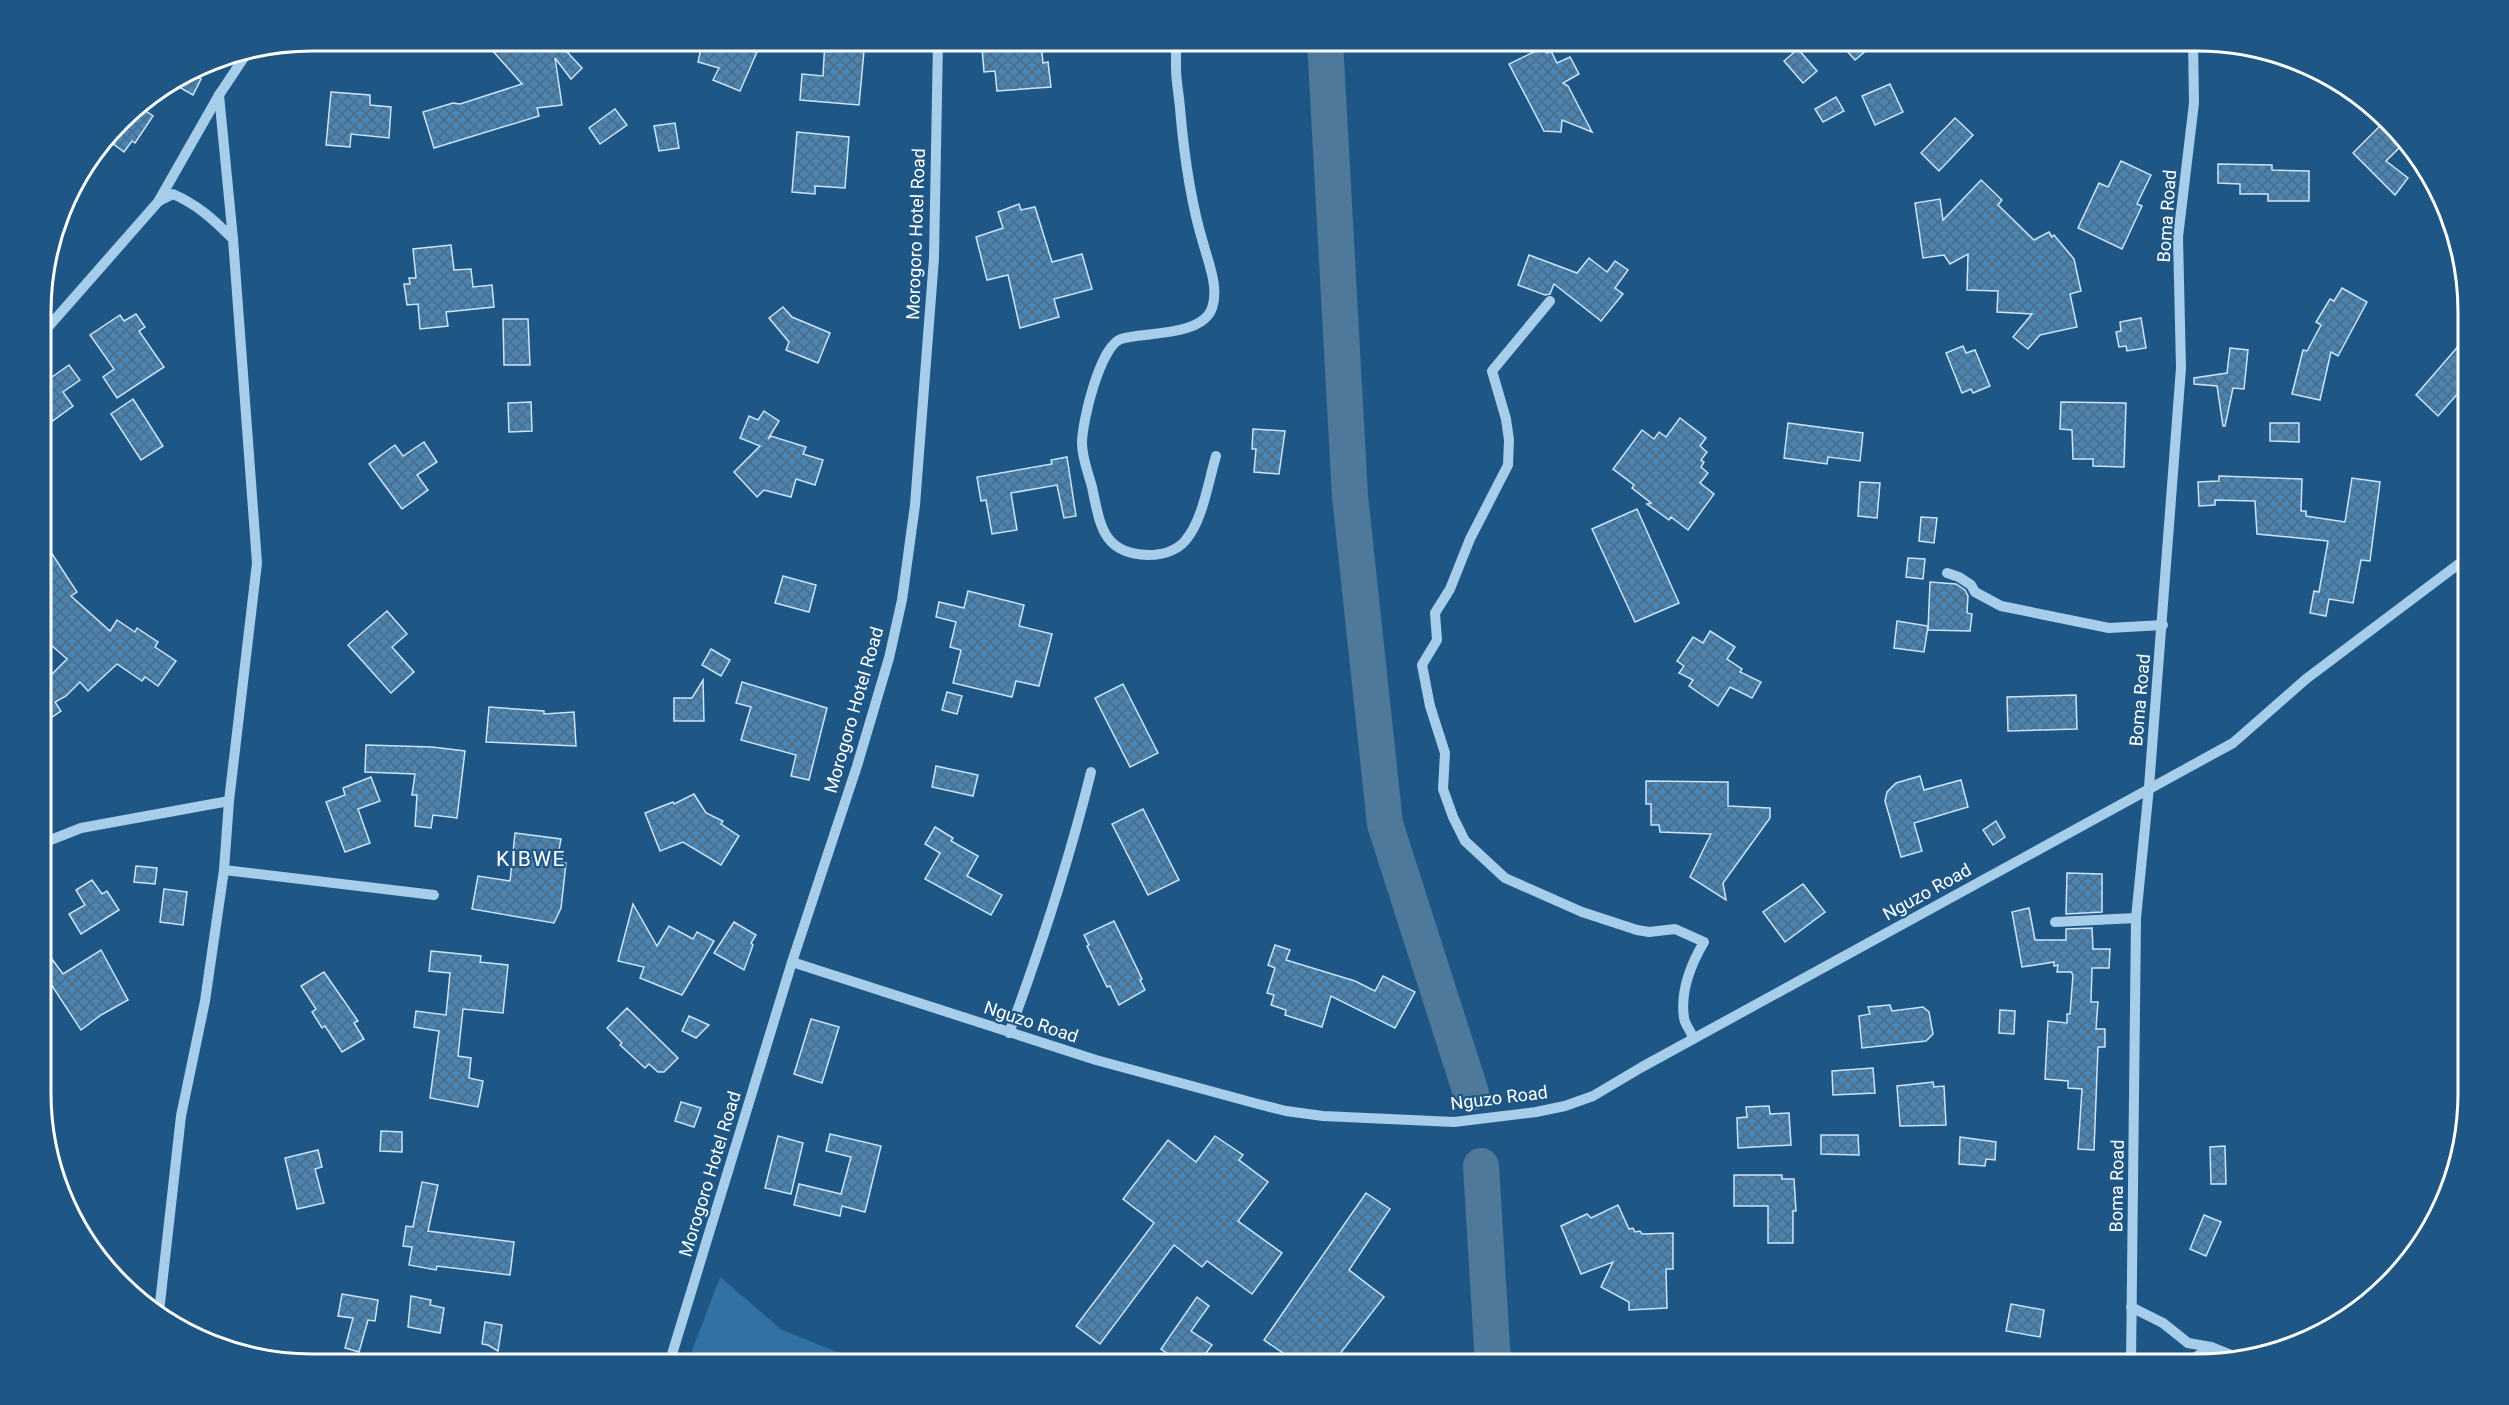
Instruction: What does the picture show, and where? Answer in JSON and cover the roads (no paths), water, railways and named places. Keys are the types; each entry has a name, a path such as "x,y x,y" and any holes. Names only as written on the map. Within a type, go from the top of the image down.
{"street":[{"name":"Morogoro Hotel Road","path":"672,1354 792,962 857,766 889,658 902,600 915,505 934,258 938,51"},
{"path":"1176,51 1185,165 1198,227 1210,267 1214,294 1212,309 1203,319 1177,331 1121,339 1111,348 1099,371 1086,410 1082,444 1096,509 1105,535 1119,549 1132,553 1160,554 1170,552 1179,546 1195,523 1216,456"},
{"name":"Boma Road","path":"2131,1354 2136,918 2163,625 2181,368 2178,237 2194,103 2193,51"},
{"path":"51,324 158,202 219,95 242,61"},
{"path":"160,1305 181,1116 205,1001 224,870 229,801 257,563 233,239 219,95"},
{"path":"158,202 173,194 185,199 203,210 233,239"},
{"path":"1550,302 1492,371 1506,419 1509,440 1508,465 1470,539 1450,589 1435,613 1437,640 1422,665 1430,706 1445,753 1443,789 1453,818 1465,841 1505,878 1582,912 1637,930 1649,932 1675,929 1704,942 1690,965 1683,994 1684,1020 1692,1032 1693,1039"},
{"name":"Nguzo Road","path":"792,962 1096,1060 1286,1111 1323,1116 1454,1122 1502,1117 1565,1106 1593,1096 2149,787 2233,743 2306,679 2458,565"},
{"path":"1947,573 1959,577 1971,585 1976,592 2001,606 2109,628 2163,625"},
{"path":"1009,1033 1068,864 1091,772"},
{"path":"51,840 81,828 229,801"},
{"path":"224,870 434,895"},
{"path":"2055,922 2136,918"},
{"path":"2131,1307 2163,1323 2188,1343 2211,1347 2224,1352"},
{"path":"2201,1354 2211,1347"}],"waterway":[{"path":"1326,51 1350,496 1385,824 1471,1093"},
{"path":"1481,1166 1492,1354"}],"district":[{"name":"KIBWE","path":"531,859"}]}
